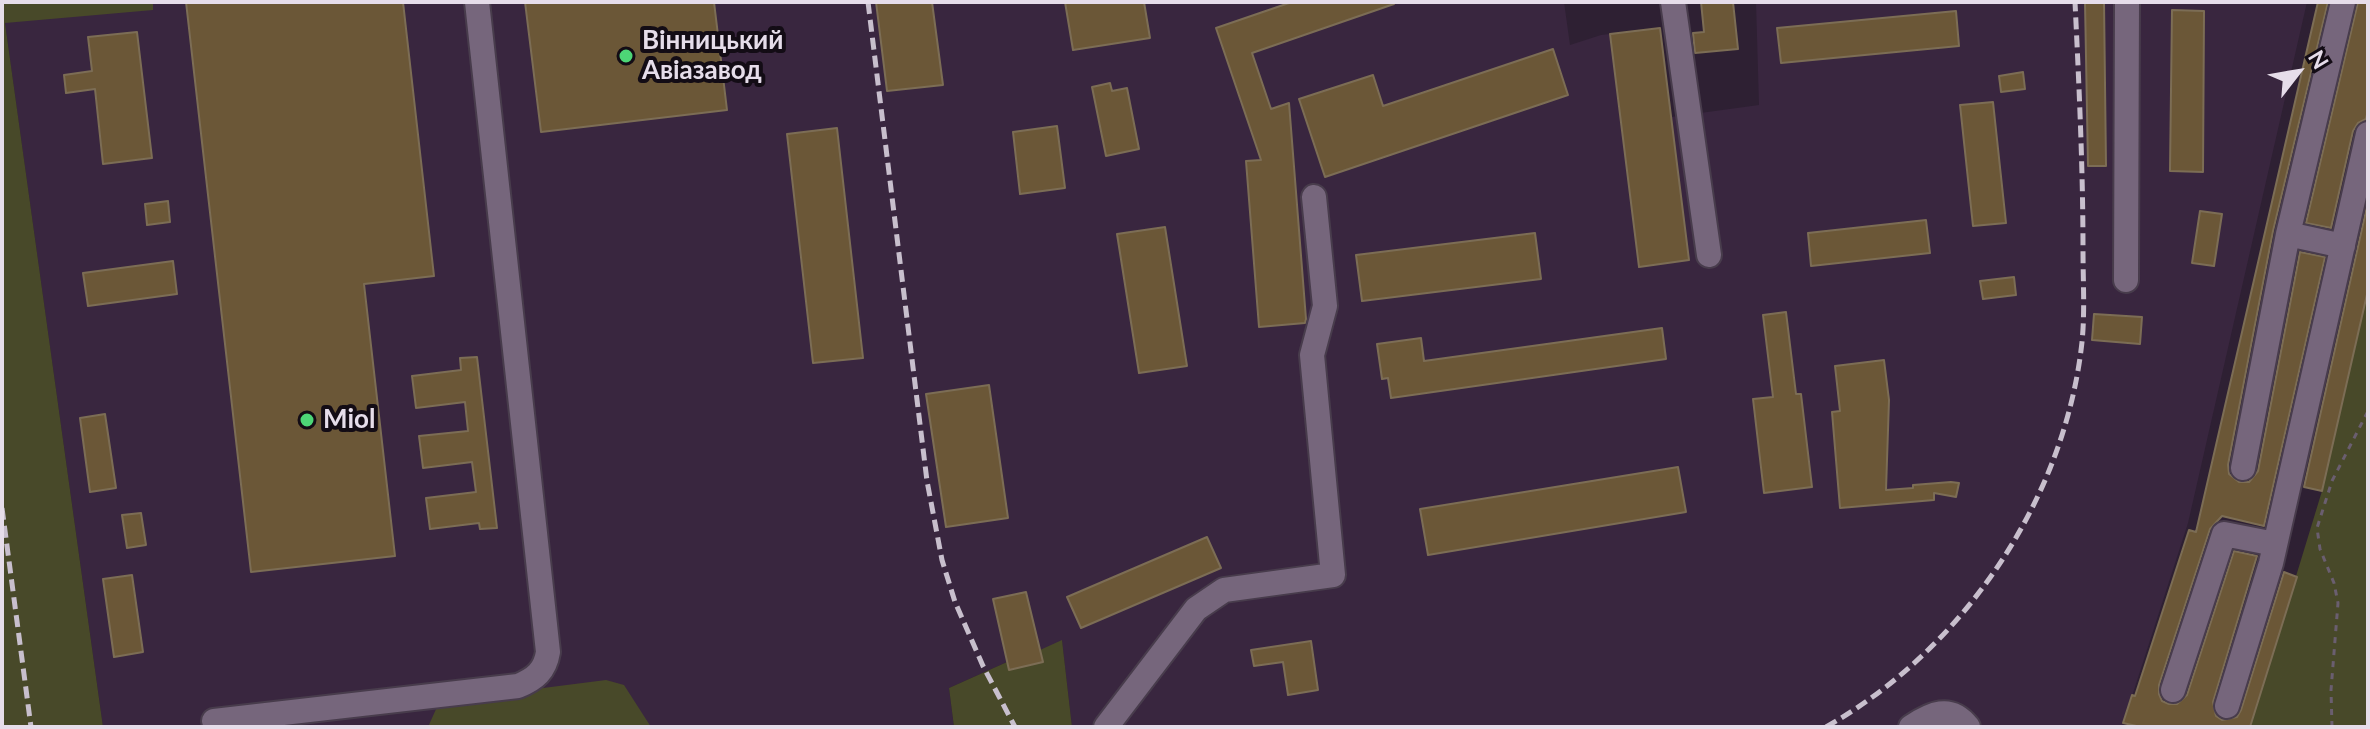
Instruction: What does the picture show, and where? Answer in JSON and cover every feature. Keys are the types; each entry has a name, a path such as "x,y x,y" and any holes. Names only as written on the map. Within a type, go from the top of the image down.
{"lane":[{"path":"214,721 518,686 531,681 546,664 548,652 477,2"},
{"path":"1673,2 1709,255"},
{"path":"2126,280 2127,2"},
{"path":"2243,468 2288,234 2343,2"},
{"path":"2227,706 2275,544 2368,134"},
{"path":"1106,727 1196,609 1205,602 1224,590 1333,575 1312,355 1325,306 1314,197"},
{"path":"2288,234 2343,246"},
{"path":"2173,690 2224,534 2275,544"},
{"path":"1911,727 1940,712 1950,713 1968,727"}],"path":[{"path":"2332,727 2331,690 2338,603 2334,583 2320,549 2317,528 2332,481 2368,411"}],"shaded area":[{"path":"2,2 1564,2 1570,45 1601,35 1660,28 1671,117 1759,105 1756,2 2307,2 2188,523 2122,727 1072,727 1062,641 1043,662 1009,670 1007,662 949,688 954,727 103,727"}],"green space":[{"path":"2,2 153,2 153,10 5,23 103,727 2,727"},
{"path":"2368,290 2368,727 2250,727 2322,491"},
{"path":"1062,640 1072,727 954,727 949,688 1007,662 1010,670 1042,662 1040,650"},
{"path":"606,680 624,685 651,727 428,727 437,707 449,700"}],"building":[{"name":"Miol","path":"186,2 403,2 434,276 364,284 395,556 251,572"},
{"name":"Вінницький Авіазавод","path":"525,2 714,2 727,110 541,132"},
{"path":"876,2 932,2 943,85 887,91"},
{"path":"1065,2 1144,2 1150,38 1073,50"},
{"path":"1292,2 1394,4 1252,53 1271,109 1289,103 1306,319 1305,323 1259,327 1246,161 1261,160 1216,28"},
{"path":"1701,2 1733,2 1738,49 1695,53 1693,33 1704,32"},
{"path":"2085,2 2104,2 2106,166 2088,166"},
{"path":"2318,2 2328,2 2273,231 2228,465 2229,474 2239,482 2249,482 2258,471 2300,252 2325,257 2264,526 2222,516 2210,529 2159,685 2162,701 2177,704 2187,695 2234,551 2257,556 2213,702 2216,716 2222,720 2237,717 2284,572 2297,577 2250,727 2141,727 2123,723 2132,695 2135,696 2189,530 2196,532"},
{"path":"2358,2 2368,2 2368,110 2366,119 2358,123 2353,131 2331,228 2306,223"},
{"path":"2172,10 2204,11 2203,172 2170,171"},
{"path":"1956,11 1959,46 1781,63 1777,28"},
{"path":"1660,28 1689,260 1639,267 1610,34"},
{"path":"137,32 152,158 103,164 95,89 66,93 64,75 92,71 88,37"},
{"path":"1553,49 1568,95 1325,177 1299,99 1373,75 1383,106"},
{"path":"2023,72 2025,89 2001,92 1999,76"},
{"path":"1110,83 1112,91 1127,88 1139,149 1106,156 1092,87"},
{"path":"1993,102 2006,223 1973,226 1960,105"},
{"path":"1057,126 1065,188 1020,194 1013,132"},
{"path":"837,128 863,358 813,363 787,134"},
{"path":"168,201 170,222 147,225 145,204"},
{"path":"2368,202 2368,290 2322,491 2304,487"},
{"path":"2200,211 2222,214 2214,266 2192,263"},
{"path":"1926,220 1930,253 1811,266 1808,233"},
{"path":"1165,227 1187,366 1139,373 1117,234"},
{"path":"1535,233 1541,279 1362,301 1356,255"},
{"path":"173,261 177,294 88,306 83,273"},
{"path":"2014,277 2016,295 1983,299 1980,281"},
{"path":"1786,312 1796,394 1801,394 1812,487 1764,493 1753,399 1773,397 1763,315"},
{"path":"2094,314 2142,317 2140,344 2092,340"},
{"path":"1662,328 1666,359 1391,398 1388,378 1382,379 1377,344 1421,338 1424,361"},
{"path":"477,357 497,528 480,529 479,523 430,529 426,498 476,492 472,462 423,468 419,436 468,431 465,402 416,408 412,376 461,370 460,358"},
{"path":"1884,360 1889,400 1886,490 1951,482 1959,483 1956,497 1934,493 1934,500 1840,508 1832,412 1840,411 1835,366"},
{"path":"989,385 1008,518 946,527 926,394"},
{"path":"105,414 116,488 90,492 80,418"},
{"path":"1678,467 1686,512 1428,555 1420,509"},
{"path":"141,513 146,545 127,548 122,515"},
{"path":"1207,537 1221,568 1081,628 1067,597"},
{"path":"132,575 143,652 114,657 103,579"},
{"path":"1026,592 1043,662 1009,670 993,599"},
{"path":"1311,641 1318,690 1288,695 1283,662 1254,666 1251,650"}],"railway":[{"path":"868,2 927,481 942,560 955,602 983,666 1015,727"},
{"path":"1826,727 1876,695 1922,656 1963,612 1999,564 2030,512 2054,457 2072,400 2083,331 2082,189 2075,2"},
{"path":"2,508 31,727"}],"place":[{"name":"Вінницький Авіазавод","path":"626,56"},
{"name":"Miol","path":"307,420"}]}
